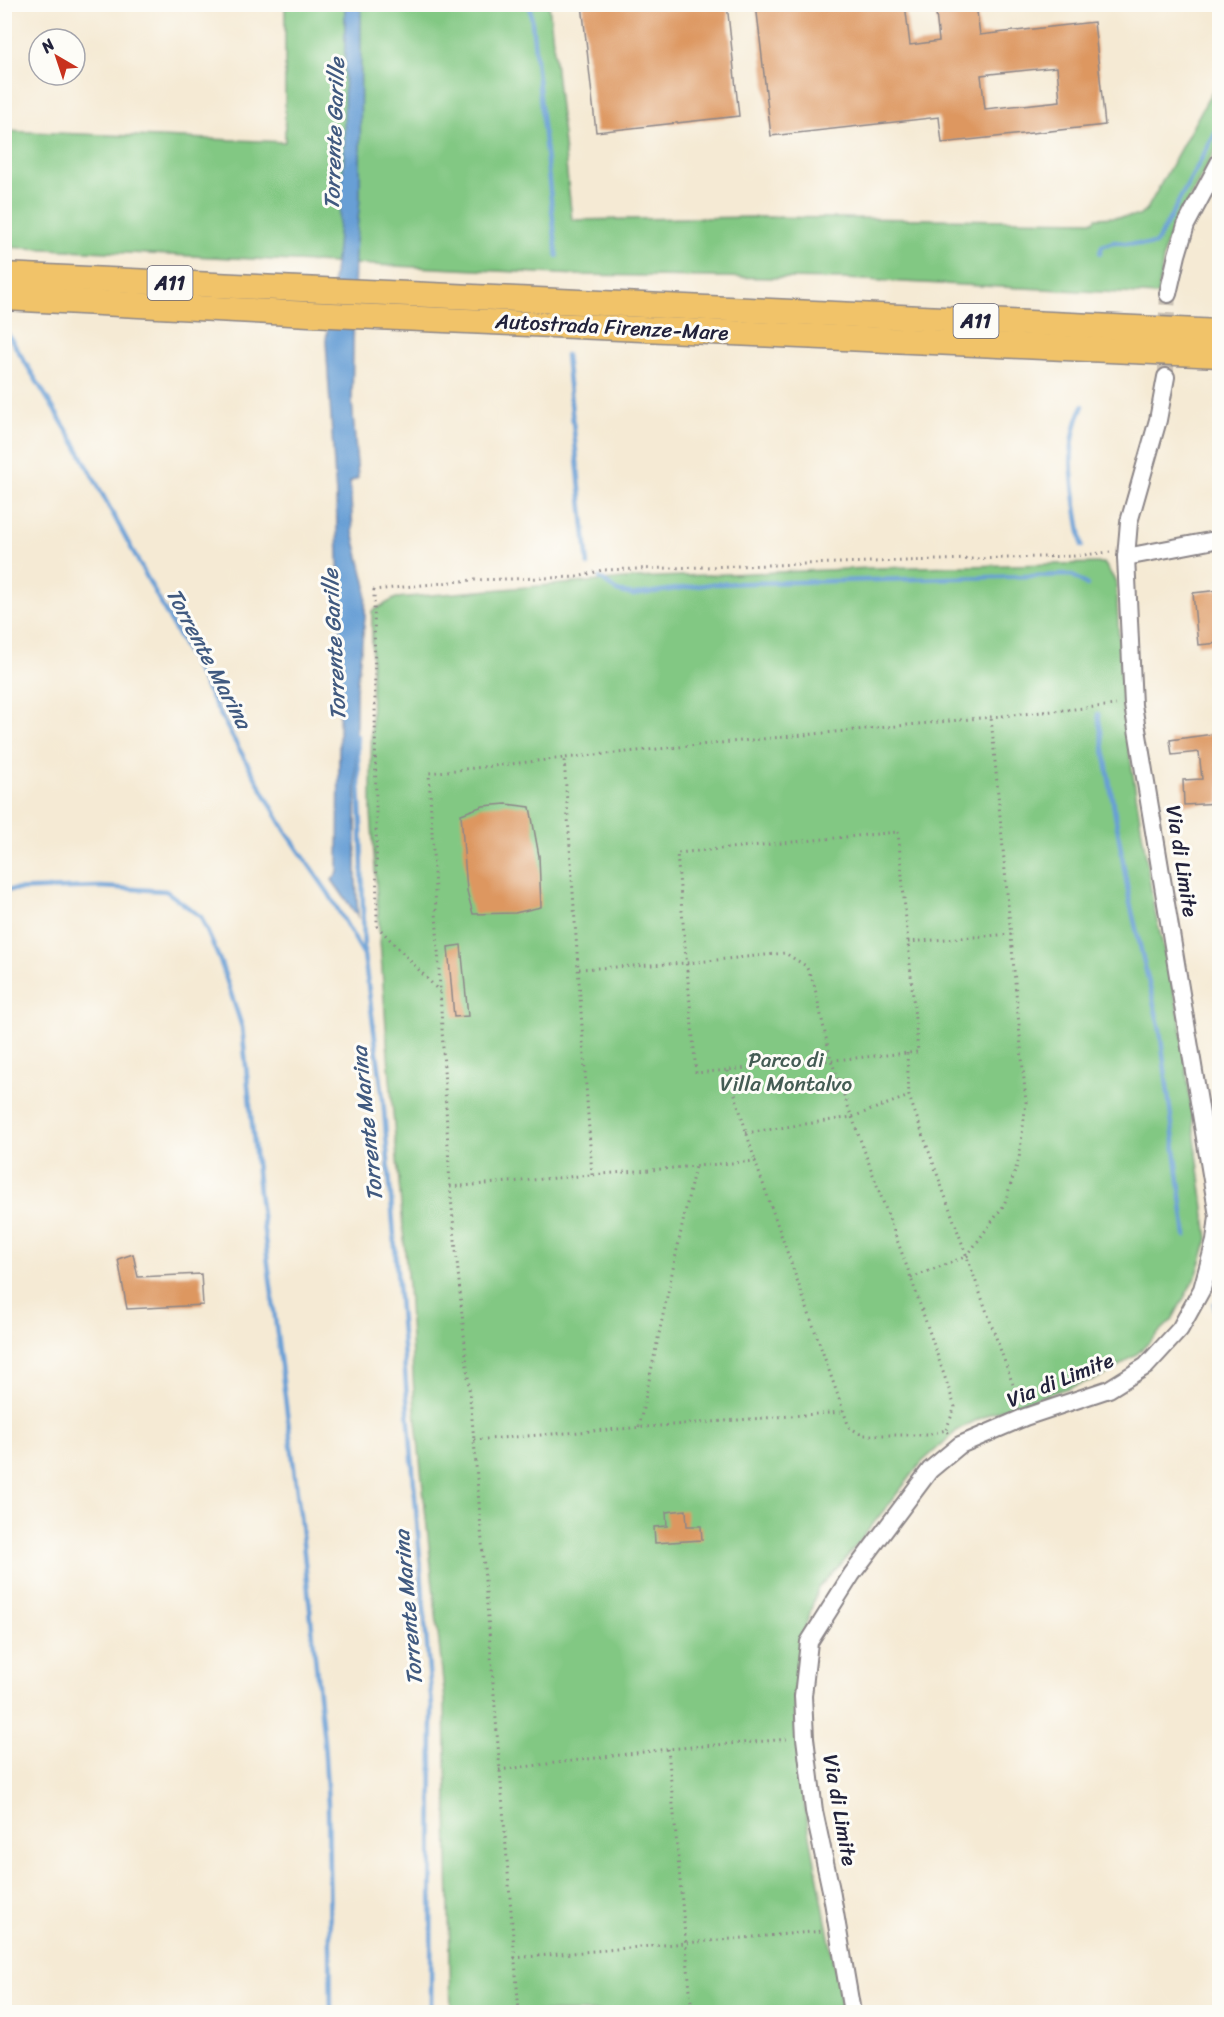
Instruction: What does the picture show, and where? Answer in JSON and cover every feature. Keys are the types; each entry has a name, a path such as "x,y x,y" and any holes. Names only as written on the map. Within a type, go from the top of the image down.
{"highway":[{"name":"Autostrada Firenze-Mare","path":"4,275 1220,333"},
{"name":"Autostrada Firenze-Mare","path":"4,298 1214,356"}],"street":[{"path":"1168,294 1186,225 1220,161"},
{"name":"Via di Limite","path":"852,2013 831,1890 814,1811 805,1738 803,1696 809,1642 852,1574 930,1470 960,1445 1025,1417 1109,1389 1146,1366 1180,1329 1202,1289 1215,1241 1219,1215 1133,705 1126,557 1129,522 1158,420 1166,377"},
{"path":"1126,557 1220,539"}],"path":[{"path":"440,992 377,926 375,590 472,580 578,577 602,570 1089,555"},
{"path":"519,2013 474,1440 450,1187 429,773 1110,705"},
{"path":"911,1278 967,1256 1004,1205 1019,1159 1026,1102 992,717"},
{"path":"564,758 592,1175"},
{"path":"898,832 908,942 918,1053 696,1073 677,853 898,832"},
{"path":"908,942 1011,934"},
{"path":"578,969 687,963 785,953 806,966 814,984 831,1060 911,1278 955,1407 946,1430"},
{"path":"907,1053 909,1096 1025,1417"},
{"path":"728,1070 755,1161 849,1427 862,1435 927,1435 946,1430"},
{"path":"747,1133 852,1117 909,1096"},
{"path":"450,1187 755,1161"},
{"path":"639,1427 695,1166"},
{"path":"474,1440 843,1412"},
{"path":"946,1430 960,1445"},
{"path":"499,1770 668,1749 805,1738"},
{"path":"668,1749 692,2013"},
{"path":"514,1958 837,1930"}],"green space":[{"path":"285,5 549,5 572,220 755,217 1094,221 1096,218 1139,216 1147,209 1220,77 1219,143 1165,245 1158,295 845,279 579,275 5,247 4,131 285,142"},
{"name":"Parco di Villa Montalvo","path":"1104,563 1116,582 1122,705 1154,908 1179,1013 1208,1239 1197,1274 1172,1320 1137,1354 1104,1376 991,1413 959,1429 922,1462 843,1562 818,1588 801,1640 794,1695 805,1809 843,2012 451,2012 445,1701 415,1411 408,1286 388,1055 371,812 372,611 396,598 636,578 872,568"}],"water":[{"path":"361,4 360,200 355,251 352,401 358,478 350,482 353,532 366,586 365,618 356,690 358,917 332,880 338,873 340,619 336,496 326,341 337,248 344,158 345,5"}],"building":[{"path":"582,4 727,4 739,116 596,132"},
{"path":"756,4 905,4 910,45 939,41 935,4 976,4 980,35 1094,22 1105,125 942,143 939,117 771,136","holes":["1057,67 1060,101 985,109 981,75"]},
{"path":"1220,590 1220,643 1198,645 1193,593"},
{"path":"1213,734 1220,782 1220,803 1184,805 1183,780 1202,779 1199,752 1172,755 1170,740"},
{"path":"506,804 530,807 539,856 541,907 515,913 473,914 467,891 461,814 483,806"},
{"path":"461,945 468,1016 454,1017 448,947"},
{"path":"133,1254 138,1277 201,1274 203,1305 127,1309 118,1259"},
{"path":"686,1510 687,1526 701,1526 702,1540 655,1543 654,1527 667,1526 666,1512"}],"waterway":[{"path":"530,4 557,256"},
{"path":"1100,253 1102,246 1113,242 1155,244 1220,124"},
{"name":"Torrente Marina","path":"4,328 76,445 233,738 285,830 329,894 364,955 383,1098 432,1708 431,2012"},
{"path":"566,355 588,565"},
{"path":"1082,546 1071,457 1076,422 1083,406"},
{"path":"600,578 617,591 633,595 711,584 1072,575 1087,585"},
{"path":"1098,714 1130,903 1160,1030 1186,1236"},
{"name":"Torrente Garille","path":"357,736 364,952"},
{"path":"4,890 101,887 166,891 201,917 221,963 242,1027 259,1192 300,1515 324,1741 328,1804 331,2012"},
{"path":"1214,1304 1220,1330"}],"tunnel":[{"path":"1166,377 1168,294"}]}
